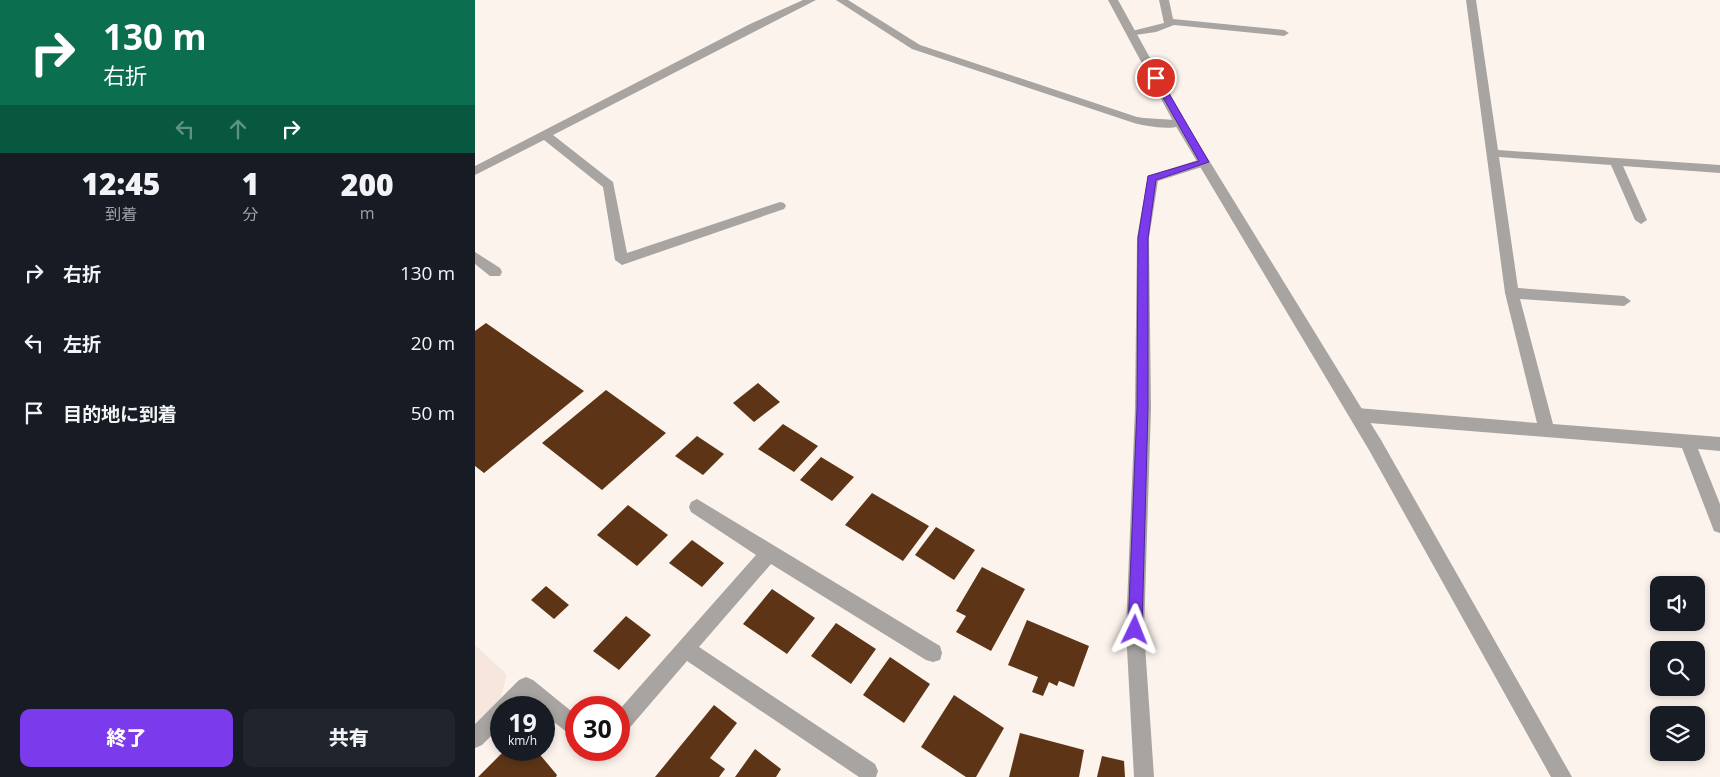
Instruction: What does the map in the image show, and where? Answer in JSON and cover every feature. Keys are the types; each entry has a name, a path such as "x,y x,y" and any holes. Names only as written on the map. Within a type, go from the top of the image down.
{"street":[{"path":"475,171 753,26 811,0"},
{"path":"841,0 915,47 1135,120 1157,124 1181,122"},
{"path":"1113,0 1204,162 1357,415 1562,777"},
{"path":"1132,34 1169,24 1164,0"},
{"path":"1471,0 1512,293 1547,430"},
{"path":"1168,21 1284,33"},
{"path":"545,135 609,185 622,260 779,206"},
{"path":"1492,153 1720,169"},
{"path":"1144,777 1135,630 1143,408 1143,238 1151,179 1204,162"},
{"path":"1615,162 1641,220"},
{"path":"475,257 495,272"},
{"path":"1512,293 1624,302"},
{"path":"1357,415 1720,444"},
{"path":"1687,441 1720,525"},
{"path":"697,507 769,554 933,654"},
{"path":"630,712 769,554"},
{"path":"685,649 868,771"},
{"path":"517,696 526,687 537,696"},
{"path":"555,710 565,718"},
{"path":"475,738 490,723"}],"shaded area":[{"path":"475,645 507,675 501,696 490,696 490,709 475,723"}],"building":[{"path":"486,323 584,391 484,473 475,466 475,331"},
{"path":"758,383 780,402 754,422 733,403"},
{"path":"606,390 666,433 602,490 542,443"},
{"path":"783,424 818,446 794,472 758,449"},
{"path":"697,436 724,454 703,475 675,456"},
{"path":"821,457 854,477 832,501 800,480"},
{"path":"872,493 929,526 903,561 845,525"},
{"path":"628,505 668,535 637,566 597,535"},
{"path":"936,527 975,550 954,580 915,555"},
{"path":"692,540 724,563 702,587 669,563"},
{"path":"982,567 1025,589 991,651 956,632 966,616 956,611"},
{"path":"546,586 569,605 554,619 531,600"},
{"path":"772,589 815,618 787,654 743,624"},
{"path":"626,616 651,635 619,670 593,651"},
{"path":"1027,620 1089,646 1074,687 1059,681 1057,686 1049,682 1043,696 1032,692 1038,677 1008,665"},
{"path":"836,623 876,649 851,684 811,656"},
{"path":"890,657 930,684 904,723 863,695"},
{"path":"954,695 1004,728 976,777 966,777 921,747"},
{"path":"714,705 737,723 710,758 725,769 719,777 655,777"},
{"path":"1020,733 1084,750 1079,777 1009,777"},
{"path":"755,749 781,769 776,777 735,777"},
{"path":"1102,756 1124,761 1125,777 1097,777"},
{"path":"494,761 545,761 557,775 556,777 478,777"}],"route":[{"path":"1135,630 1143,408 1143,238 1151,179 1204,162 1156,78"}]}
